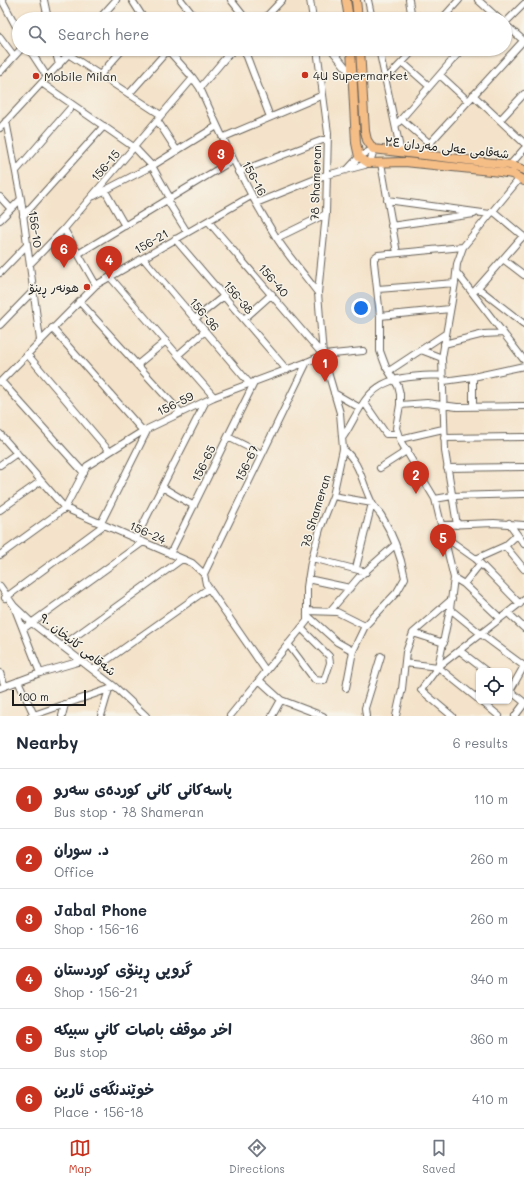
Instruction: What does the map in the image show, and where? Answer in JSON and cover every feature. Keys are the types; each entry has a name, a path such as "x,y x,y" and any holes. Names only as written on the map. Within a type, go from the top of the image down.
{"main road":[{"path":"346,0 347,12"},
{"path":"356,0 357,12"},
{"path":"351,56 356,143 359,157 368,163"},
{"name":"شەقامی عەلی مەردان ٣٤","path":"360,56 365,132 367,140 373,150 500,172 522,180"},
{"name":"شەقامی عەلی مەردان ٣٤","path":"368,163 381,163 404,156 419,155 510,166 524,170"}],"street":[{"path":"105,12 116,0"},
{"path":"132,0 140,12"},
{"path":"181,0 190,12"},
{"path":"231,0 240,12"},
{"path":"271,12 282,0"},
{"path":"310,0 311,12"},
{"path":"368,0 371,12"},
{"path":"409,0 411,12"},
{"path":"448,12 459,0"},
{"path":"478,0 491,12"},
{"path":"0,10 4,1"},
{"path":"4,1 12,18"},
{"path":"46,1 47,12"},
{"path":"512,17 524,4"},
{"path":"512,30 524,41 512,54"},
{"path":"0,37 12,53"},
{"path":"0,71 14,56"},
{"path":"33,56 48,78"},
{"path":"57,56 59,64"},
{"path":"0,128 43,84 66,56"},
{"path":"71,56 99,76 162,115"},
{"path":"99,76 117,56"},
{"path":"129,94 163,56"},
{"name":"156-16","path":"173,56 200,88 217,126 224,137 238,172 251,196 277,238 318,293"},
{"path":"200,88 227,56"},
{"path":"247,56 270,117"},
{"name":"78 Shameran","path":"230,716 307,621 308,579 312,558 320,529 333,496 343,449 340,413 323,354 318,293 326,214 328,138 318,56"},
{"path":"337,56 352,74"},
{"path":"381,56 404,156"},
{"path":"386,79 410,56"},
{"path":"396,125 456,56"},
{"path":"419,155 510,56"},
{"path":"403,63 429,86"},
{"path":"440,75 468,101"},
{"name":"156-15","path":"30,264 64,229 136,148 157,120 193,78"},
{"path":"43,84 136,148 152,166 168,199 187,232"},
{"path":"500,120 524,94"},
{"path":"224,137 323,95"},
{"path":"473,95 524,144"},
{"path":"16,171 73,104"},
{"path":"401,119 428,144"},
{"path":"157,120 177,151"},
{"name":"156-10","path":"6,121 21,199 40,340"},
{"path":"23,216 104,126"},
{"path":"93,196 152,166 217,126"},
{"path":"238,172 328,138"},
{"path":"510,166 524,149"},
{"path":"347,170 359,157 373,150"},
{"path":"256,203 328,174 368,163 373,150"},
{"path":"78,254 233,160"},
{"path":"381,163 397,252"},
{"path":"457,525 447,468 443,429 444,382 442,375 442,358 445,334 457,273 458,257 463,247 522,180"},
{"path":"105,191 125,226"},
{"name":"156-21","path":"0,381 96,285 251,196"},
{"path":"0,197 11,209"},
{"path":"0,220 21,199"},
{"path":"387,200 480,214"},
{"path":"441,209 441,219"},
{"path":"392,226 492,213 523,237 476,290"},
{"path":"277,238 326,214"},
{"name":"156-40","path":"208,220 323,354"},
{"path":"64,229 96,285"},
{"name":"156-38","path":"175,239 287,370"},
{"path":"0,273 27,245"},
{"path":"438,667 452,599 454,578 443,525 435,499 408,450 398,437 396,428 400,405 398,386 380,351 380,316 374,258 378,255 397,252 463,247"},
{"name":"156-36","path":"143,258 205,331 253,382"},
{"path":"503,259 524,275"},
{"path":"457,273 476,290 524,324"},
{"path":"110,277 214,397"},
{"path":"378,289 455,284"},
{"path":"0,325 34,290"},
{"path":"476,290 503,333 524,360"},
{"path":"244,320 272,294"},
{"path":"195,319 224,296"},
{"path":"79,301 181,413"},
{"path":"380,316 450,308"},
{"path":"5,597 102,524 145,430 52,328"},
{"path":"178,355 205,331"},
{"path":"444,344 484,334 503,333"},
{"path":"389,371 445,334"},
{"path":"137,365 166,341"},
{"path":"421,350 442,358"},
{"path":"323,354 363,351"},
{"path":"27,354 109,451"},
{"name":"156-59","path":"65,508 87,466 109,451 145,430 214,397 287,370 323,354"},
{"name":"156-67","path":"204,574 307,362"},
{"path":"444,382 524,366"},
{"path":"343,437 364,402 373,391 383,384 394,379 442,375"},
{"path":"473,377 473,407"},
{"path":"0,381 84,473"},
{"name":"156-65","path":"170,554 228,437 253,382"},
{"path":"334,392 360,408"},
{"path":"136,538 206,401"},
{"path":"364,402 386,434 398,437 443,429"},
{"path":"400,405 427,403 444,406 473,407 524,406"},
{"name":"156-24","path":"0,434 65,508 192,563 204,574"},
{"path":"228,437 262,454"},
{"path":"444,438 524,437"},
{"path":"343,449 351,456 359,470 372,504 381,516 395,545 403,566 405,578 397,592 365,626 353,651 346,688"},
{"path":"380,468 408,450"},
{"path":"0,465 17,453"},
{"path":"447,468 524,467"},
{"path":"0,510 41,481"},
{"path":"162,488 194,506"},
{"path":"435,499 452,496 524,494"},
{"path":"333,496 372,504"},
{"path":"356,568 372,504"},
{"path":"0,555 65,508"},
{"path":"509,524 524,544"},
{"path":"443,525 524,525"},
{"path":"476,559 504,546 517,535"},
{"path":"445,537 476,559 522,602 509,614 500,618 438,667 422,690 444,713 452,716"},
{"path":"23,629 143,542"},
{"path":"330,611 350,588 395,545"},
{"path":"504,546 524,568"},
{"path":"312,558 356,568 366,572"},
{"path":"62,646 182,559"},
{"path":"464,584 480,564"},
{"path":"204,574 206,584 266,671"},
{"path":"454,578 464,584 500,618"},
{"path":"308,579 350,588"},
{"name":"شەقامی کانیخان ٩٠","path":"0,586 5,597 32,623 93,670 142,715"},
{"path":"93,670 209,588"},
{"path":"396,716 402,689 406,652 413,633 452,599"},
{"path":"14,606 40,672"},
{"path":"450,608 481,634 524,666 512,685"},
{"path":"307,613 330,611 336,612 365,626"},
{"path":"307,613 337,642 353,651"},
{"path":"509,614 524,628"},
{"path":"288,644 315,680 324,681 330,663 329,656 301,628"},
{"path":"413,633 444,642"},
{"path":"460,651 482,668"},
{"path":"366,716 365,708 381,656"},
{"path":"0,673 3,687 40,672 81,661"},
{"path":"405,663 438,667 476,697"},
{"path":"259,680 281,700 323,716"},
{"path":"18,681 33,716 112,688"},
{"path":"101,716 112,688"},
{"path":"512,693 524,703 515,716"},
{"path":"272,716 281,700"},
{"path":"62,716 66,704"},
{"path":"485,704 499,716"}],"place":[{"name":"4U Supermarket","path":"305,75"},
{"name":"Mobile Milan","path":"36,76"},
{"name":"Jabal Phone","path":"221,173"},
{"name":"خوێندنگەی ئارین","path":"64,268"},
{"name":"گروپی ڕینۆی کوردستان","path":"109,279"},
{"name":"ھونەر ڕینۆ","path":"87,287"},
{"name":"پاسەکانی کانی کوردەی سەرو","path":"325,382"},
{"name":"د. سوران","path":"416,494"},
{"name":"اخر موقف باصات كاني سبيكه","path":"443,557"}]}
